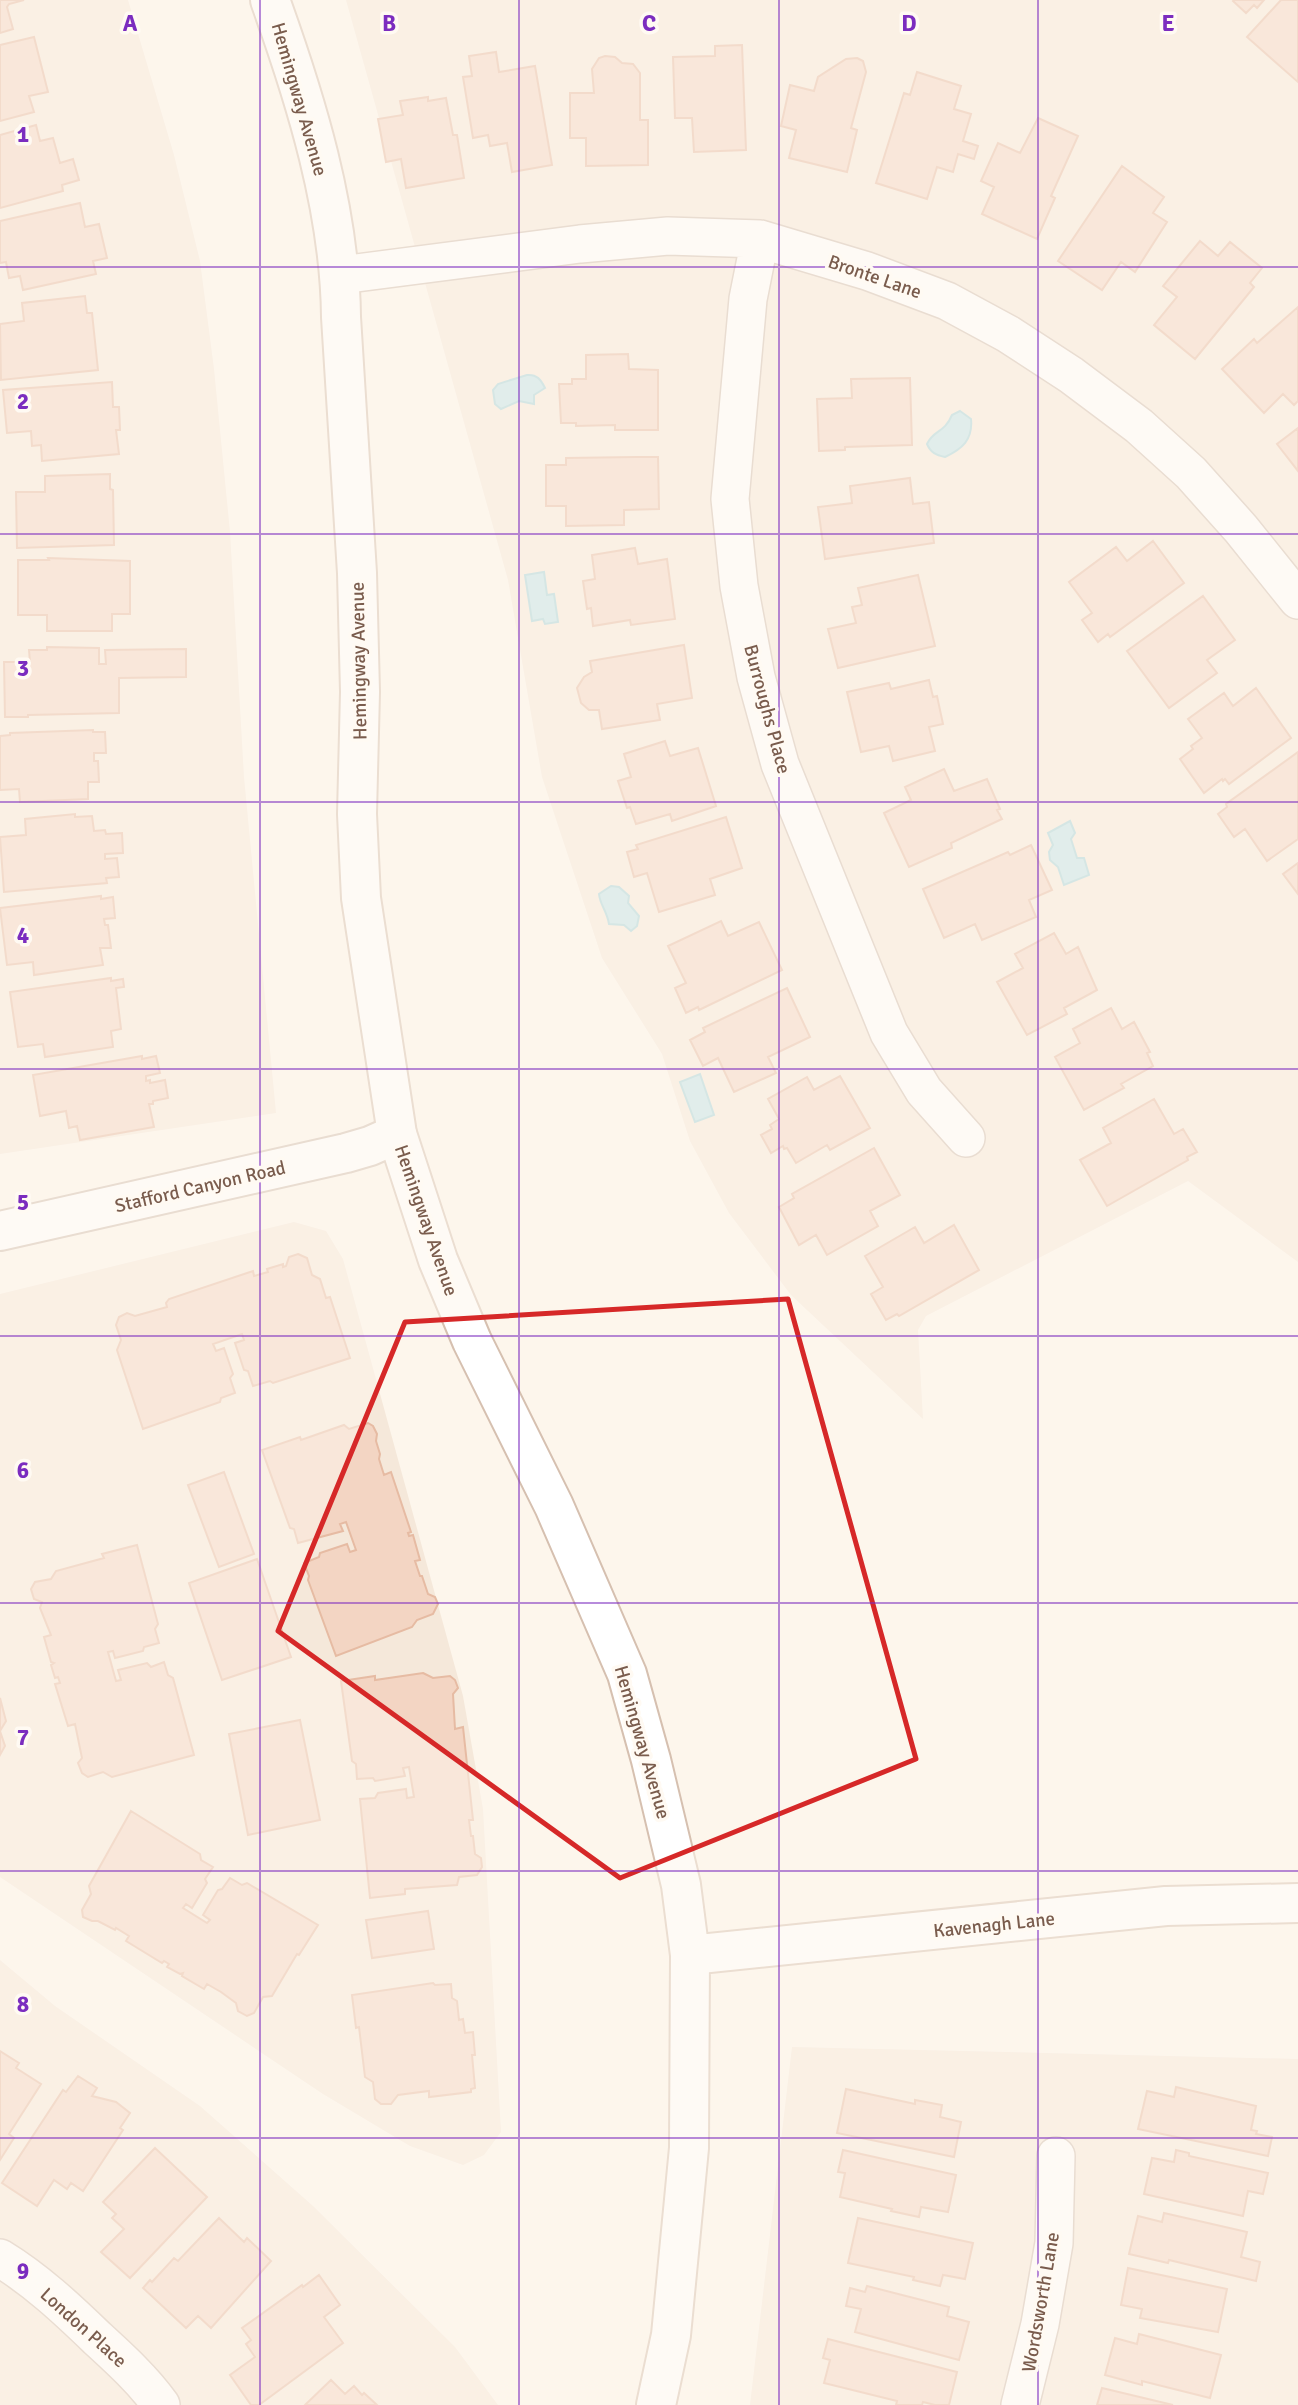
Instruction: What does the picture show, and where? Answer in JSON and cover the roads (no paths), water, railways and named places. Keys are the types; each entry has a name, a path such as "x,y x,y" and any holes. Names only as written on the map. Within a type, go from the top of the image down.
{"main road":[{"name":"Hemingway Avenue","path":"270,0 303,98 331,212 341,275 341,317 357,573 360,692 357,814 361,898 397,1134 438,1260 472,1341 554,1506 627,1674 681,1885 690,1955 688,2162 671,2335 656,2405"},
{"name":"Stafford Canyon Road","path":"0,1231 346,1153 397,1134"},
{"name":"Kavenagh Lane","path":"690,1955 1166,1906 1298,1903"}],"street":[{"name":"Bronte Lane","path":"341,275 655,237 760,239 867,271 947,301 1008,334 1071,375 1139,426 1191,473 1241,528 1298,600"},
{"name":"Burroughs Place","path":"760,239 748,299 730,499 739,586 756,677 780,764 889,1033 924,1091 966,1138"},
{"name":"Wordsworth Lane","path":"1020,2405 1040,2324 1054,2243 1056,2156"},
{"name":"London Place","path":"0,2258 19,2269 67,2309 150,2389 161,2405"}],"water":[{"path":"527,375 538,378 545,388 534,395 534,404 519,401 501,409 495,404 493,390 498,384"},
{"path":"960,411 971,419 970,433 965,443 945,457 934,453 927,444 930,439 946,425 952,415"},
{"path":"544,572 547,595 554,594 558,622 545,624 543,619 532,621 525,575"},
{"path":"1070,821 1075,833 1071,839 1077,858 1084,858 1089,875 1064,885 1058,867 1050,860 1049,852 1053,845 1048,833"},
{"path":"611,886 619,887 629,896 628,903 639,916 637,926 631,931 624,925 609,924 599,894"},
{"path":"700,1074 714,1115 695,1122 680,1082"}]}
